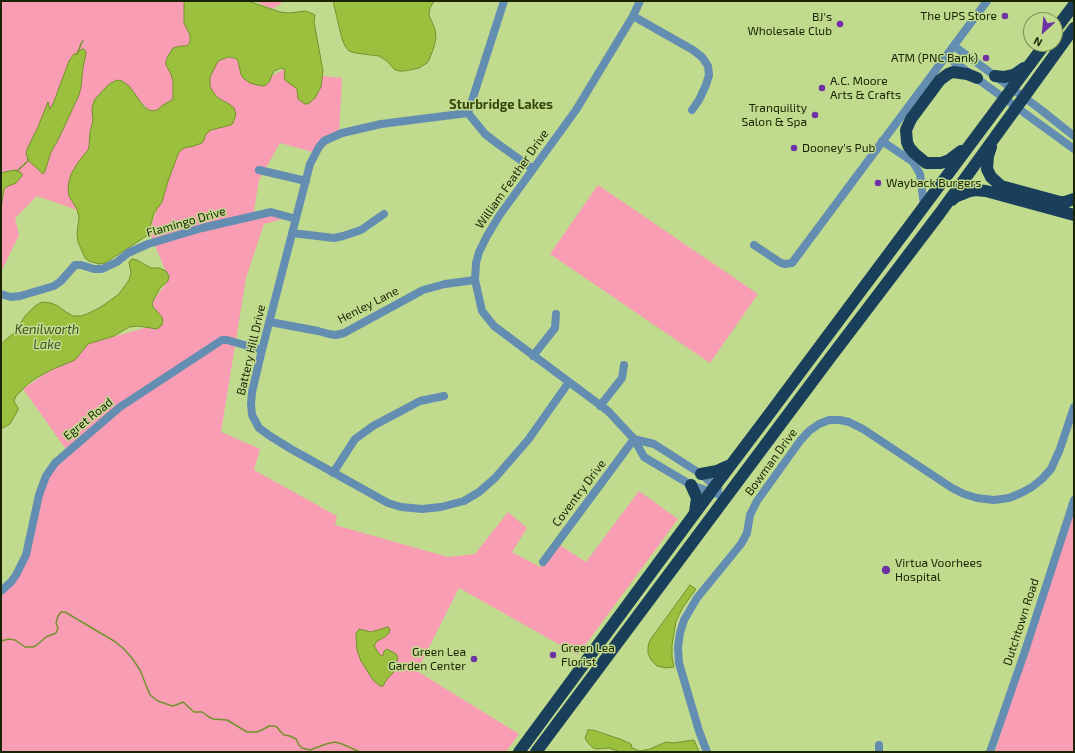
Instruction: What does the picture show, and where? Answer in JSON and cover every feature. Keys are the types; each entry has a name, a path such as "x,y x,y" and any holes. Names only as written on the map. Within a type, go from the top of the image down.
{"highway":[{"path":"1063,19 1074,5"},
{"path":"536,752 940,212 1074,28"},
{"path":"520,752 695,512 1039,52"},
{"path":"995,76 1004,77 1014,75 1030,64"},
{"path":"974,140 949,160 941,163 926,163 914,154 909,146 907,142 906,130 911,119 940,80 948,74 953,72 968,74 977,78"},
{"path":"1002,127 991,147 987,162 987,169 995,182 1001,186 1060,202 1074,199"},
{"path":"940,212 944,210 955,197 975,190 986,191 1074,215"},
{"path":"701,474 717,471 731,464"},
{"path":"692,485 697,498 695,512"}],"street":[{"path":"504,1 468,113 485,134 534,169"},
{"name":"William Feather Drive","path":"640,1 576,110 499,216 487,236 479,252 476,263 475,280 482,311 494,326 608,411 634,439 644,457 692,485 713,488"},
{"path":"754,245 781,263 792,263 987,1"},
{"path":"632,16 693,50 702,57 708,66 709,75 706,85 692,110"},
{"path":"962,35 964,54"},
{"path":"954,46 995,76 1008,94 1020,102 1074,149"},
{"path":"946,56 977,78 1008,94 1074,136"},
{"name":"Battery Hill Drive","path":"468,113 381,124 342,133 324,142 319,148 310,164 262,350 252,392 252,415 259,428 291,449 333,473 388,503 400,507 422,509 441,507 464,501 479,492 495,478 528,440 569,382"},
{"path":"882,141 913,162 920,174 924,206"},
{"path":"259,170 306,181"},
{"name":"Flamingo Drive","path":"1,294 11,297 20,296 54,286 61,281 75,266 81,265 94,269 102,269 117,262 128,253 148,244 202,228 271,212 296,219"},
{"path":"292,233 334,238 355,233 384,214"},
{"name":"Henley Lane","path":"270,322 336,335 344,333 423,290 445,284 475,280"},
{"path":"533,356 555,328 556,314"},
{"name":"Egret Road","path":"1,591 16,575 26,555 39,494 46,476 54,463 120,407 222,340 227,340 262,350"},
{"path":"600,406 622,378 624,365"},
{"path":"333,473 355,439 373,426 420,401 444,396"},
{"name":"Bowman Drive","path":"707,752 699,731 680,663 678,647 684,620 697,598 741,544 747,533 750,515 757,501 800,441 809,432 819,424 829,420 849,422 952,488 977,498 994,500 1009,498 1021,493 1037,483 1050,469 1056,460 1074,407"},
{"name":"William Feather Drive","path":"634,439 654,444 701,474 713,488 726,497"},
{"name":"Coventry Drive","path":"543,562 634,439"},
{"name":"Dutchtown Road","path":"990,752 1025,651 1074,500"},
{"path":"558,700 569,708"}],"shaded area":[{"path":"1,1 185,1 190,42 223,58 235,58 256,85 284,69 305,104 323,76 342,78 339,135 316,153 280,143 259,180 254,211 283,219 264,224 246,278 221,432 260,449 254,470 337,516 335,525 448,557 475,554 508,512 527,528 512,552 540,567 558,544 586,562 639,491 678,519 578,655 459,588 417,671 519,734 506,752 1,752 1,592 15,580 47,473 68,452 23,389 88,344 162,323 152,303 169,279 149,231 178,153 149,110 118,80 95,99 89,149 69,181 77,210 37,196 15,218 19,235 1,271"},
{"path":"255,1 285,1 272,9"},
{"path":"598,185 758,294 710,363 550,254"},
{"path":"1074,498 1074,752 995,752 1062,537"}],"water":[{"path":"184,1 248,1 280,12 289,13 306,11 315,15 314,22 323,71 321,87 315,98 308,104 305,104 298,99 297,89 285,80 284,69 281,68 274,71 269,82 262,86 250,83 243,78 238,61 235,58 228,57 218,61 210,77 210,86 218,98 234,108 236,114 233,123 231,125 211,130 206,134 202,143 184,148 179,152 162,202 154,213 148,234 145,237 105,263 99,264 89,261 85,258 78,242 77,234 79,217 77,209 69,196 68,188 71,174 89,147 90,132 93,120 93,104 95,99 107,86 117,80 122,81 129,86 144,107 149,110 157,110 172,100 173,81 166,65 166,61 173,48 187,46 190,42 190,35 184,23"},
{"path":"333,1 434,1 430,8 429,15 435,29 436,38 429,60 419,68 400,71 395,70 387,61 379,56 349,51 342,39"},
{"path":"82,49 85,50 86,54 79,95 51,152 43,174 27,159 27,149 48,102 50,109 53,104 69,61 74,54"},
{"path":"14,170 20,172 22,176 16,183 4,189 1,208 1,173"},
{"name":"Kenilworth Lake","path":"132,259 137,260 151,268 159,268 166,271 169,276 168,281 160,288 152,303 153,307 162,317 162,325 157,329 138,326 129,327 114,336 88,344 75,360 53,369 28,384 16,396 14,401 18,410 10,424 1,429 1,344 15,332 25,316 35,306 42,302 51,303 58,306 73,316 81,316 101,307 119,294 129,280 131,273 129,262"},
{"path":"690,585 696,589 683,607 676,621 672,646 674,667 666,668 657,666 651,660 648,653 650,640"},
{"path":"388,627 390,629 389,633 377,641 374,646 380,655 383,656 384,651 387,649 396,654 398,659 394,665 393,673 383,686 380,686 373,680 361,661 357,650 356,634 359,629 371,632"},
{"path":"588,730 593,730 620,739 631,744 632,748 640,751 650,749 666,742 673,743 694,740 699,752 621,752 609,748 597,749 593,748 585,738"}],"waterway":[{"path":"77,54 83,41"},
{"path":"17,171 29,160"},
{"path":"1,641 9,639 15,640 25,647 33,647 46,637 56,633 58,628 56,623 58,616 61,612 65,612 114,641 123,648 140,670 150,695 158,701 172,706 183,702 194,712 202,712 213,719 227,720 247,732 257,732 269,726 274,726 277,727 284,735 296,739 302,748 310,750 335,742 360,752"}],"place":[{"name":"The UPS Store","path":"1005,16"},
{"name":"BJ's Wholesale Club","path":"840,24"},
{"name":"ATM (PNC Bank)","path":"986,58"},
{"name":"A.C. Moore Arts & Crafts","path":"822,88"},
{"name":"Tranquility Salon & Spa","path":"815,115"},
{"name":"Dooney's Pub","path":"794,148"},
{"name":"Wayback Burgers","path":"878,183"},
{"name":"Virtua Voorhees Hospital","path":"886,570"},
{"name":"Green Lea Florist","path":"553,655"},
{"name":"Green Lea Garden Center","path":"474,659"}],"district":[{"name":"Sturbridge Lakes","path":"501,105"}]}
